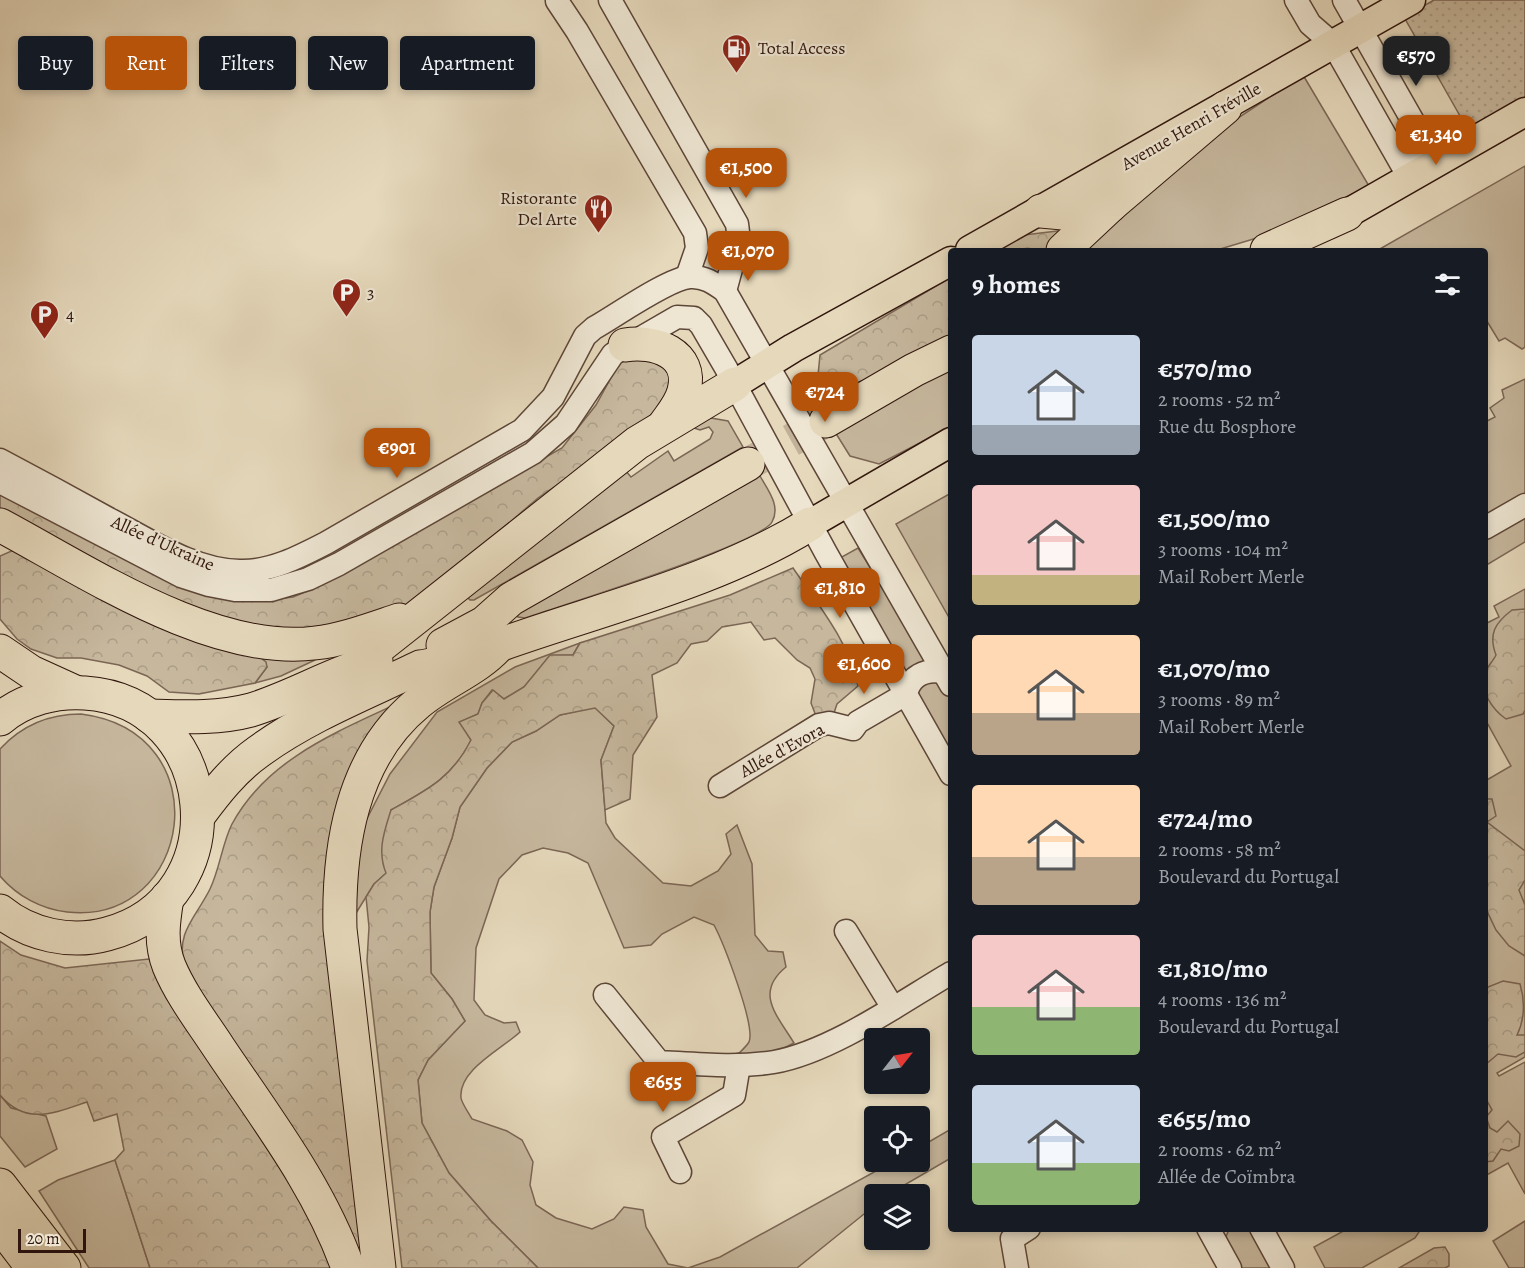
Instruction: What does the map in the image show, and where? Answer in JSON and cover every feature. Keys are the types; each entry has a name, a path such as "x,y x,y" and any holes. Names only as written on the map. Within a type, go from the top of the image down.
{"highway":[{"path":"1065,248 1111,205 1225,108"},
{"path":"1041,211 1074,214 1111,205"},
{"path":"1271,248 1347,214"},
{"path":"625,345 653,343 675,356 682,367 685,389 681,401 664,425"},
{"path":"914,370 948,345"},
{"path":"826,421 914,370 948,353"},
{"path":"355,666 373,649 429,609 637,444 664,425 735,384"},
{"path":"420,667 433,651 484,623 511,599 748,464"},
{"path":"199,815 233,774 256,753 303,724 420,667 441,664 480,648 500,645 681,583 775,545 810,524"},
{"path":"0,525 151,604 209,629 245,638 292,644 317,643 429,609"},
{"path":"149,716 206,717 250,710 355,666 379,660 476,609 511,599"},
{"path":"379,1268 340,929 340,874 349,819 361,780 371,761 400,720 435,690 486,659 500,645"},
{"path":"0,651 30,672 75,692 114,698 149,716 173,741 191,770 197,792 199,815 191,860 178,884 167,898 136,923 118,931 79,938 39,932 1,913"},
{"path":"0,719 38,698 75,692"},
{"path":"167,898 162,927 169,966 202,1022 295,1161 334,1231 348,1268"},
{"path":"0,1185 64,1268"},
{"path":"0,1225 33,1268"}],"main road":[{"name":"Avenue Henri Fréville","path":"974,248 1225,108 1411,0"},
{"path":"1286,248 1525,112"},
{"path":"735,384 948,263"},
{"path":"810,524 948,444"}],"street":[{"path":"559,0 694,233 697,248 687,277 707,279 724,291 848,502 947,678"},
{"path":"610,0 737,225 739,240 724,291"},
{"path":"1296,0 1310,24 1333,44 1410,179"},
{"path":"1344,0 1423,139 1410,179"},
{"name":"Allée d'Ukraine","path":"0,460 136,533 210,568 240,572 265,568 294,560 326,543 522,430 553,397 585,336 603,323 687,277"},
{"name":"Allée d'Ukraine","path":"0,482 181,576 235,590 271,590 308,579 339,564 533,453 566,424 605,363 625,345 677,317 694,318 701,325 735,384"},
{"path":"735,384 810,524 906,694 943,749 948,765"},
{"path":"1488,526 1525,505"},
{"name":"Allée d'Evora","path":"720,786 819,725 829,723 853,729 858,722 906,694 908,686 919,675 927,671 947,678"},
{"path":"846,931 893,1008"},
{"path":"605,995 659,1062 739,1065 795,1057 825,1045 948,976"},
{"path":"680,1173 663,1137 734,1095 739,1065"},
{"path":"1017,1268 1012,1239 1023,1232"},
{"path":"1212,1232 1230,1268"},
{"path":"1263,1232 1283,1268"}],"green space":[{"path":"1434,0 1525,0 1525,97 1468,130 1404,17"},
{"path":"1303,75 1369,186 1270,234 1224,248 1079,248 1188,151"},
{"path":"1525,166 1525,347 1522,349 1505,338 1499,341 1488,323 1488,248 1382,248"},
{"path":"1074,229 1056,248 1001,248 1024,235"},
{"path":"948,279 948,337 898,369 816,396 820,355"},
{"path":"648,356 668,371 672,383 665,404 592,461 538,498 418,601 340,629 240,631 0,515 0,492 268,600 293,597 317,587 562,448 596,405 619,363 626,358"},
{"path":"948,370 948,429 879,464 850,456 835,432"},
{"path":"1525,379 1525,500 1488,520 1488,420 1495,417 1490,408 1504,398 1502,390"},
{"path":"711,418 728,421 743,447 474,600 467,597 624,469 631,477 668,451 674,461 710,439 713,432 709,427 700,430 694,428 696,423"},
{"path":"756,476 760,476 770,492 775,510 772,522 759,532 733,545 657,574 525,618 518,617 517,614"},
{"path":"948,495 948,616 896,524"},
{"path":"1525,512 1525,542 1488,564 1488,533"},
{"path":"858,548 927,659 903,680 840,558"},
{"path":"16,549 257,655 266,662 267,667 255,683 199,694 169,692 147,676 119,665 81,658 57,658 31,649 17,639 0,619 0,556"},
{"path":"793,568 840,639 854,670 858,686 837,704 833,716 816,716 811,703 815,679 810,668 797,660 775,638 764,640 751,622 722,627 707,641 691,644 677,663 652,675 657,717 633,755 630,799 605,810 601,760 614,726 595,708 560,715 536,731 512,742 487,768 460,807 452,838 434,887 430,912 431,973 452,999 465,1021 428,1060 418,1080 422,1123 449,1173 491,1221 538,1268 402,1268 367,961 369,927 366,897 374,884 386,873 382,849 391,810 437,782 456,764 471,740 459,722 478,714 482,703 493,690 504,699 524,687 550,655 573,655 580,643 730,595"},
{"path":"1525,589 1525,1057 1497,1073 1499,1076 1525,1062 1525,1194 1508,1163 1488,1174 1488,779 1511,766 1488,724 1488,622 1499,617 1494,606"},
{"path":"1525,609 1525,710 1523,714 1506,719 1488,699 1488,667 1496,655 1493,635 1497,624 1512,610"},
{"path":"580,643 573,655 550,656 524,687 504,699 492,690 482,703 478,714 460,722 471,740 456,764 437,782 391,810 387,873 374,884 353,918 357,838 390,774 437,712 515,667"},
{"path":"257,655 314,656 315,660 281,676 255,683 267,667"},
{"path":"925,681 942,683 948,692 948,744 945,745 916,699 918,687"},
{"path":"407,699 338,813 364,1266 184,967 182,955 188,926 210,889 232,824 247,801 286,763 309,748"},
{"path":"595,707 614,726 601,760 606,823 615,838 663,883 691,886 718,871 731,854 726,834 737,825 752,864 755,935 768,951 783,952 786,967 776,977 771,986 770,995 776,1014 794,1043 764,1058 736,1056 749,1042 748,1019 731,965 714,925 694,917 662,934 651,945 624,948 588,863 568,853 543,848 522,855 499,879 476,948 474,1000 485,1015 504,1023 516,1022 520,1032 474,1069 466,1078 461,1098 472,1119 507,1131 522,1140 533,1162 530,1185 536,1205 556,1218 592,1229 614,1219 624,1207 643,1210 646,1227 668,1264 688,1268 538,1268 491,1221 449,1173 422,1123 418,1080 428,1060 465,1021 452,999 431,973 430,912 434,887 452,838 460,807 487,768 512,742 536,731 560,715"},
{"path":"81,714 126,728 156,754 172,788 174,825 164,860 142,890 110,908 67,912 39,905 14,890 0,876 0,749 17,733 37,722 58,716"},
{"path":"1488,799 1492,799 1496,816 1488,821"},
{"path":"1488,823 1525,851 1525,880 1519,890 1525,905 1525,956 1509,946 1496,930 1488,913"},
{"path":"0,941 21,955 65,968 149,959 295,1185 335,1268 150,1268 115,1160 124,1150 117,1114 94,1121 87,1102 52,1113 30,1114 10,1105 0,1095"},
{"path":"1503,981 1520,984 1523,1010 1522,1023 1517,1035 1525,1035 1525,1052 1516,1057 1498,1054 1488,1062 1488,987"},
{"path":"0,1095 11,1108 46,1116 57,1149 25,1167 0,1136"},
{"path":"1488,1103 1492,1110 1488,1115"},
{"path":"1508,1121 1520,1134 1519,1146 1509,1151 1501,1149 1493,1161 1488,1162 1488,1122 1490,1128 1497,1132"},
{"path":"948,1131 948,1160 930,1170 930,1141"},
{"path":"115,1160 150,1268 89,1268 39,1191 58,1180"},
{"path":"874,1172 927,1172 906,1184 864,1184 864,1214 797,1268 688,1268 720,1257"},
{"path":"1525,1221 1525,1268 1509,1268 1493,1241"},
{"path":"1228,1232 1253,1232 1274,1268 1238,1268 1224,1242"},
{"path":"1342,1232 1419,1232 1415,1238 1362,1268 1325,1268 1314,1247"},
{"path":"1445,1247 1449,1254 1449,1266 1445,1268 1399,1268 1434,1248"}],"tunnel":[{"path":"748,464 826,421"}],"place":[{"name":"Total Access","path":"737,74"},
{"name":"Ristorante Del Arte","path":"598,234"},
{"name":"3","path":"346,318"},
{"name":"4","path":"45,340"}]}
